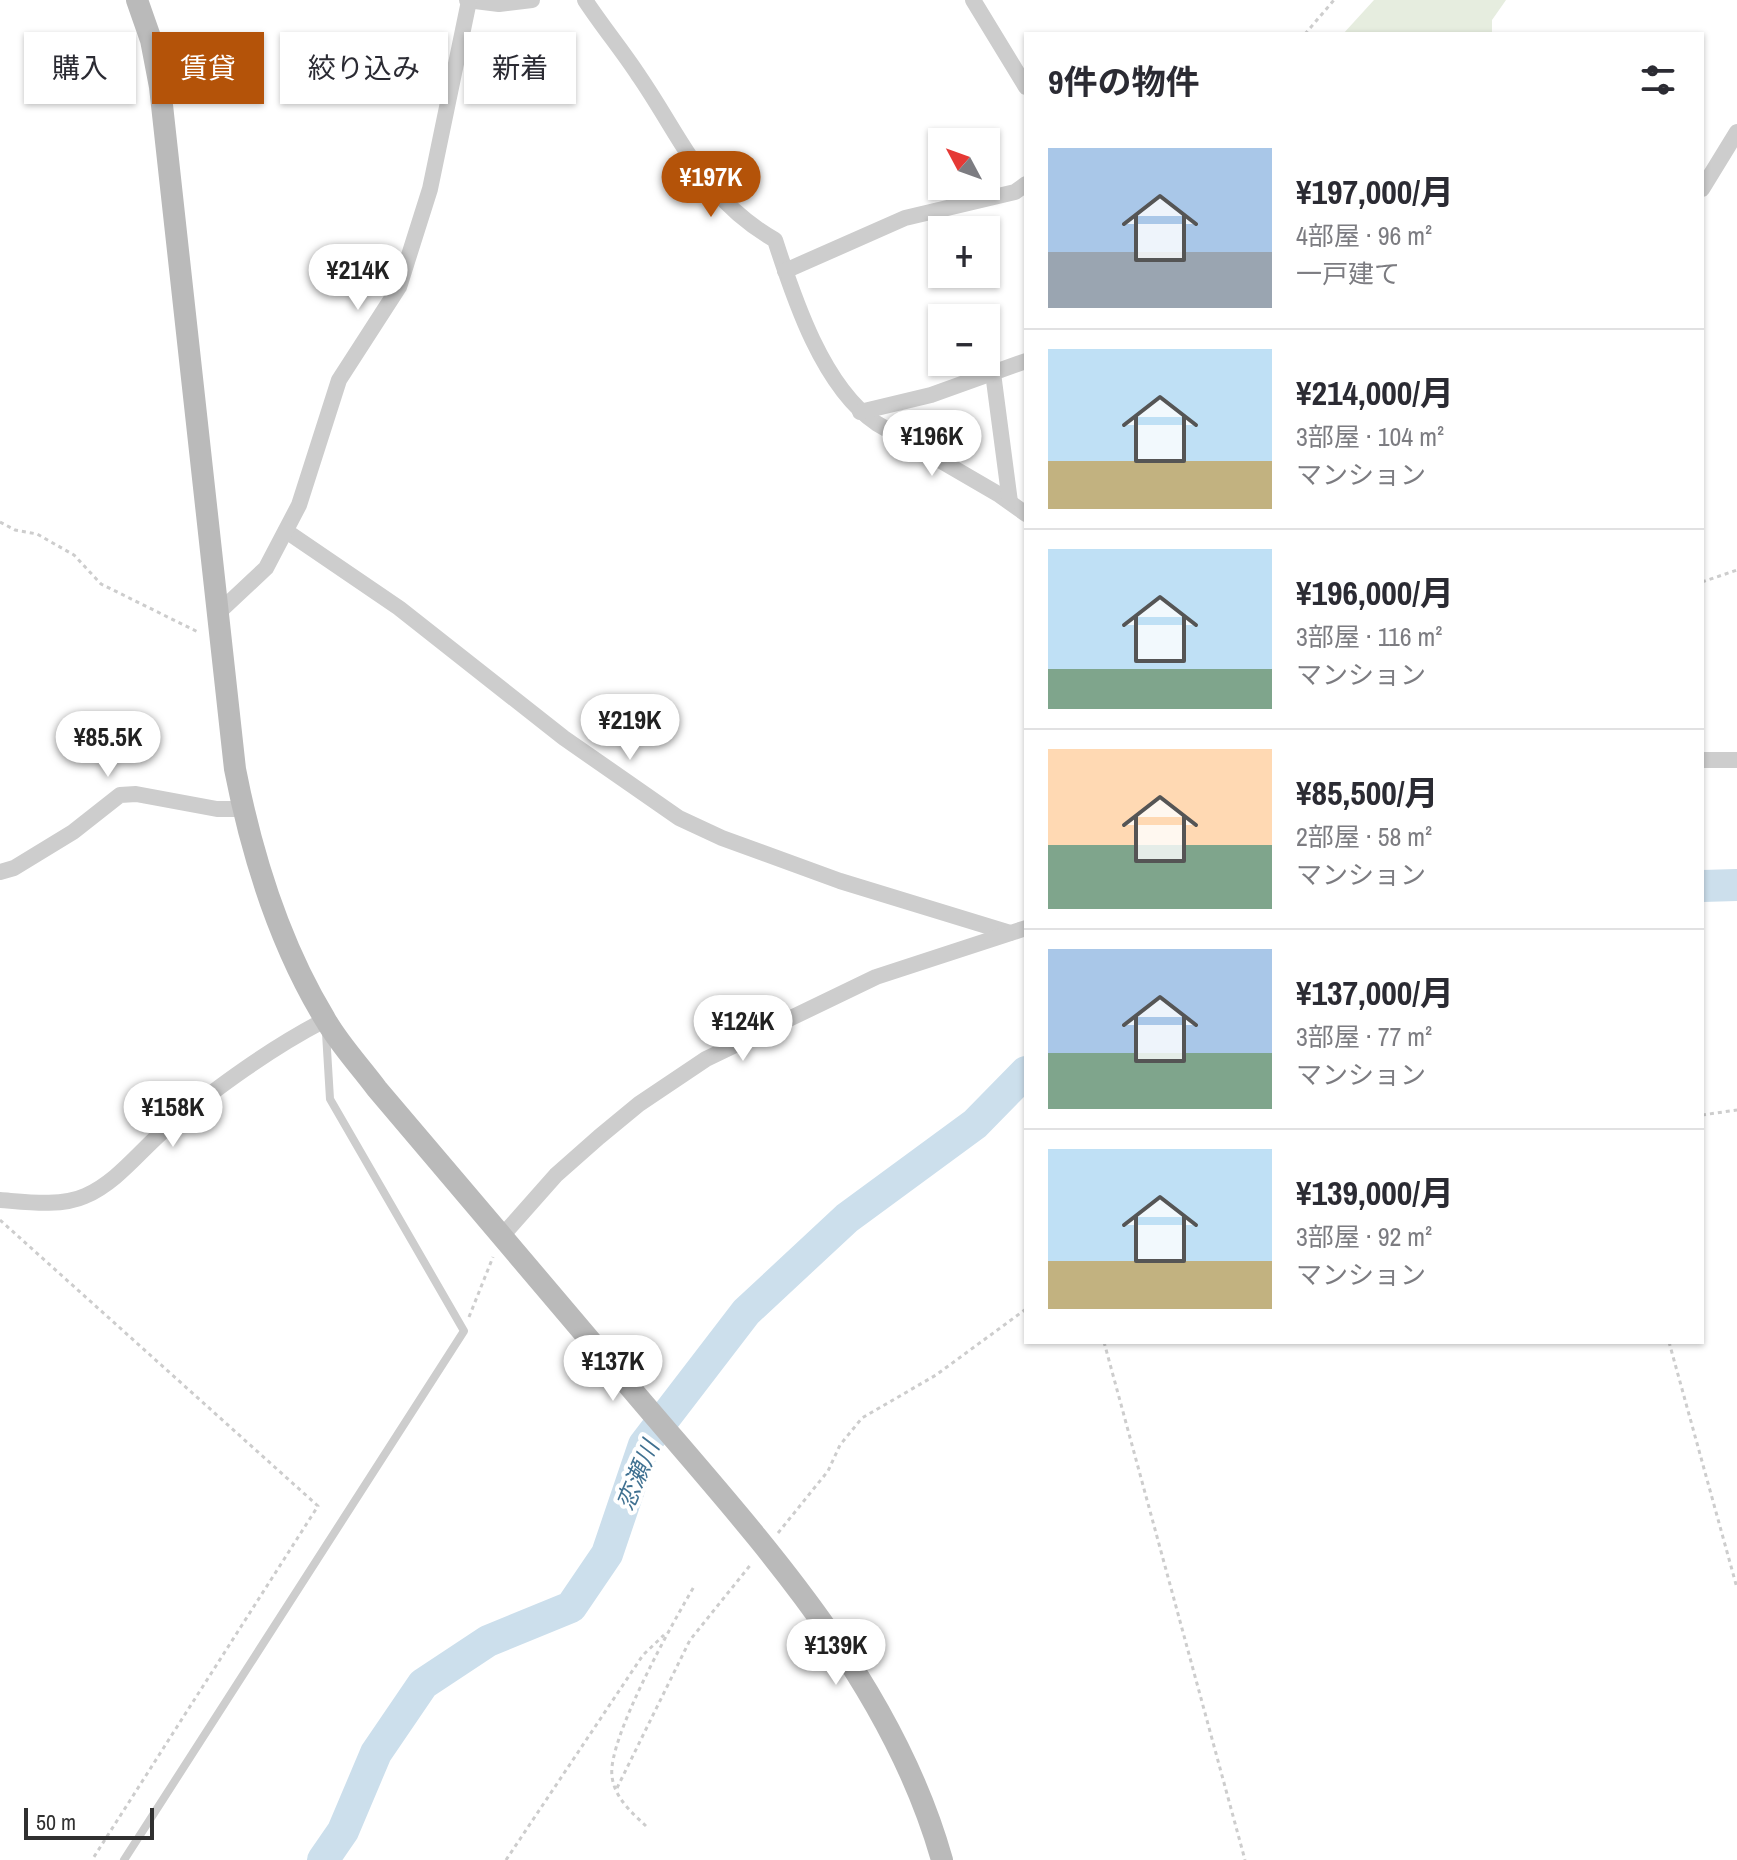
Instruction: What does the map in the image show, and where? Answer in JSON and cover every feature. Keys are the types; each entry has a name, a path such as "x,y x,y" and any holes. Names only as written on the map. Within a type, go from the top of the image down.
{"street":[{"path":"137,0 151,40 160,87 218,613 243,809 255,860 284,937 325,1020 377,1089 736,1512 822,1618 902,1753 942,1860"},
{"path":"218,613 266,568 299,505 339,380 399,287 430,189 468,0 499,4 532,0"},
{"path":"585,0 640,78 699,174 736,215 775,240 801,314 837,381 860,412 1024,512"},
{"path":"973,0 1024,84"},
{"path":"1704,186 1737,132"},
{"path":"785,271 905,218 1015,192 1024,185"},
{"path":"1000,370 1024,362"},
{"path":"860,412 931,395 985,376"},
{"path":"993,376 1010,502"},
{"path":"286,531 399,608 564,738 679,818 722,838 840,881 1018,931"},
{"path":"1704,760 1737,760"},
{"path":"0,872 14,868 73,832 120,795 136,794 217,809 243,809"},
{"path":"502,1236 556,1175 599,1137 639,1104 706,1059 876,977 1018,931"},
{"path":"1,1198 57,1202 84,1197 115,1176 168,1127 280,1044 325,1020"}],"lane":[{"path":"124,1860 464,1331 330,1099 325,1020"}],"path":[{"path":"1307,32 1334,0"},
{"path":"0,522 15,530 37,534 74,555 101,584 222,643"},
{"path":"1704,581 1737,570"},
{"path":"1704,1115 1737,1110"},
{"path":"0,1220 318,1506 92,1860"},
{"path":"464,1331 502,1236"},
{"path":"778,1533 828,1471 840,1445 862,1418 936,1375 1024,1310"},
{"path":"1105,1344 1245,1860"},
{"path":"1670,1344 1737,1588"},
{"path":"617,1788 690,1640 752,1563"},
{"path":"646,1826 626,1808 612,1777 615,1749 664,1635 695,1585"},
{"path":"506,1860 643,1655 664,1635"}],"shaded area":[{"path":"1374,0 1506,0 1492,20 1492,32 1345,32"}],"waterway":[{"name":"恋瀬川","path":"1704,886 1737,885"},
{"name":"恋瀬川","path":"323,1860 343,1831 376,1753 423,1684 488,1641 571,1607 607,1554 644,1445 746,1312 847,1218 975,1124 1024,1074"}]}
